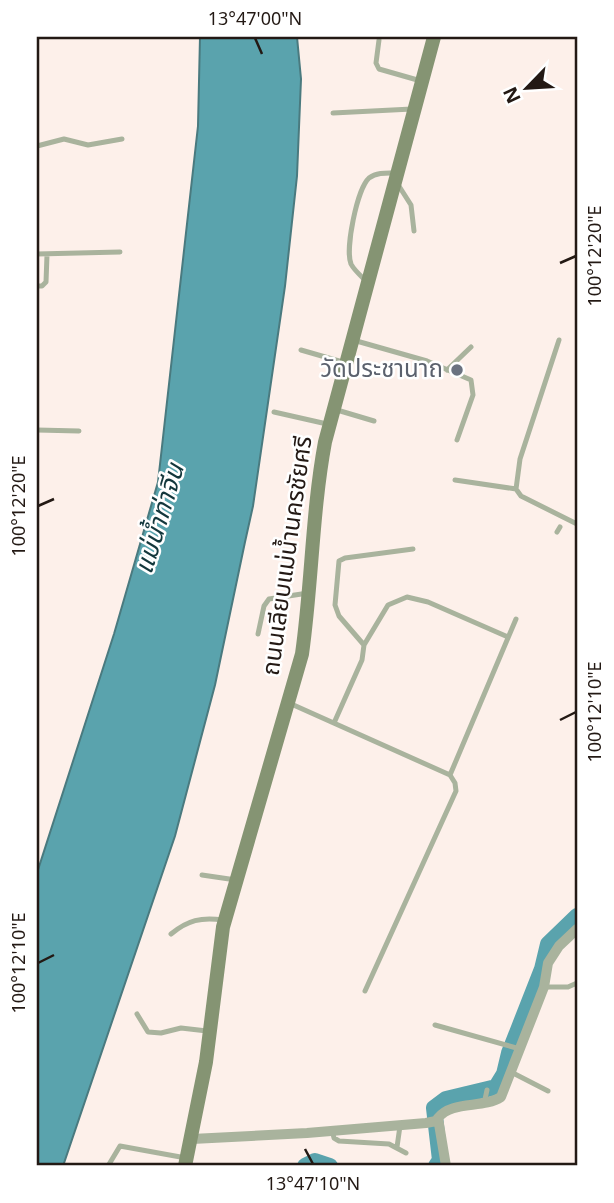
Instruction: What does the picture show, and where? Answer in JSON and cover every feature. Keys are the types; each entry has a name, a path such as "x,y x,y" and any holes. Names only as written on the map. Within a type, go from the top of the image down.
{"main road":[{"name":"ถนนเลียบแม่น้ำนครชัยศรี","path":"186,1162 210,1031 225,920 302,654 314,510 330,425 434,37"}],"street":[{"path":"192,1139 433,1121 448,1109 485,1097 501,1097 544,987 548,962 577,929"},
{"path":"433,1121 446,1166"}],"lane":[{"path":"379,40 376,63 379,69 421,81"},
{"path":"333,113 415,109"},
{"path":"37,146 64,139 88,145 122,139"},
{"path":"368,283 352,266 349,252 357,206 367,180 383,172 396,176 411,205 414,232"},
{"path":"37,254 120,252"},
{"path":"37,286 46,282 47,255"},
{"path":"353,340 427,361 471,380 473,395 457,440"},
{"path":"559,340 520,459 516,489 521,496 577,524"},
{"path":"447,370 471,347"},
{"path":"301,350 346,363"},
{"path":"334,409 374,421"},
{"path":"274,412 330,425"},
{"path":"37,430 79,430"},
{"path":"455,480 516,489"},
{"path":"364,645 339,616 335,606 339,561 413,549"},
{"path":"258,634 264,606 269,599 309,593"},
{"path":"334,723 362,660 364,645 388,605 407,597 428,602 508,637"},
{"path":"450,775 516,619"},
{"path":"289,703 450,775 455,783 456,791 365,991"},
{"path":"202,875 236,880"},
{"path":"171,934 197,918 225,920"},
{"path":"544,987 568,987 577,984"},
{"path":"137,1014 148,1032 161,1033 181,1028 210,1031"},
{"path":"435,1026 518,1048"},
{"path":"511,1072 548,1091"},
{"path":"397,1147 401,1124"},
{"path":"368,1127 370,1143"},
{"path":"331,1130 334,1138 339,1141 397,1147 406,1153"},
{"path":"108,1166 120,1146 186,1162"}],"water":[{"name":"แม่น้ำท่าจีน","path":"200,37 297,37 301,79 297,176 285,286 253,506 215,685 175,836 63,1166 37,1166 37,873 114,634 158,482 198,126"}],"waterway":[{"path":"436,1166 440,1160 434,1108 446,1099 496,1087 504,1074 509,1053 542,969 548,944 577,916"},
{"path":"305,1166 315,1161 330,1166"}],"place":[{"name":"วัดประชานาถ","path":"457,370"}]}
